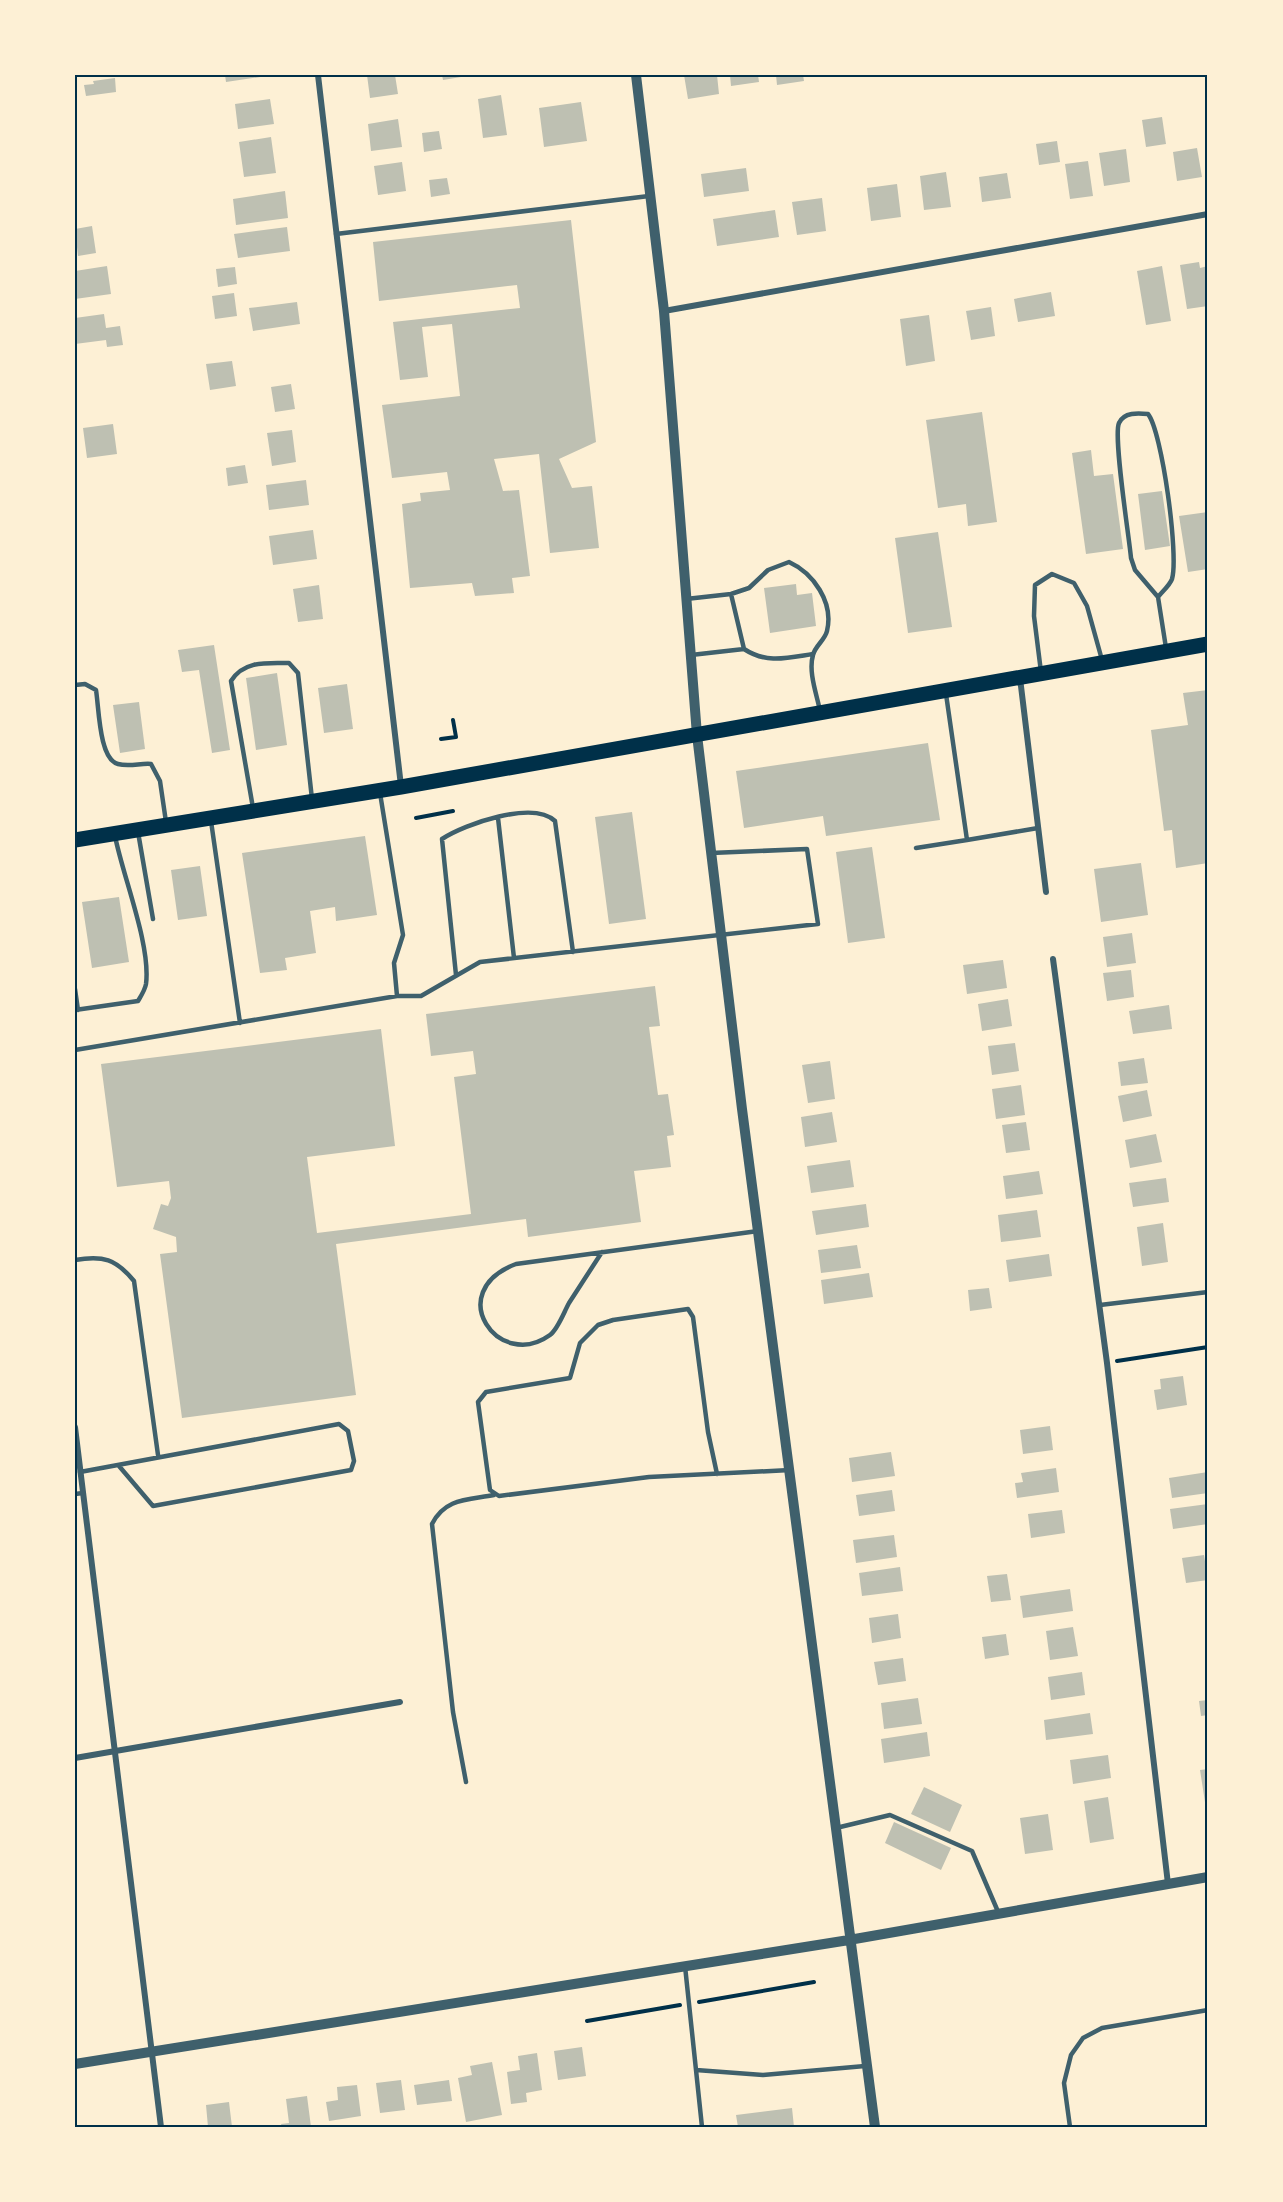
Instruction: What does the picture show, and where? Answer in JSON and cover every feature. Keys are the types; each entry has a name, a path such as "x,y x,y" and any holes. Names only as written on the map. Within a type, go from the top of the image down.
{"main road":[{"path":"75,840 401,787 1208,644"}],"street":[{"path":"318,75 401,787"},
{"path":"636,75 664,311 697,735 758,1231 875,2127"},
{"path":"664,311 1208,214"},
{"path":"1019,677 1046,892"},
{"path":"1053,959 1100,1305 1168,1884"},
{"path":"75,1427 161,2127"},
{"path":"75,1758 400,1702"},
{"path":"75,2064 849,1940 1208,1877"}],"lane":[{"path":"336,234 650,196"},
{"path":"1158,597 1172,580 1174,550 1157,435 1148,414 1138,413 1127,415 1119,421 1117,433 1131,558 1135,570 1158,597 1166,651"},
{"path":"686,599 731,594 749,588 768,570 789,562 803,569 820,588 826,607 827,630 813,654 812,671 821,713"},
{"path":"1042,673 1034,616 1035,585 1052,574 1074,583 1087,606 1103,662"},
{"path":"731,594 744,649"},
{"path":"691,655 744,649 757,657 775,660 813,654"},
{"path":"253,811 231,681 236,672 258,663 289,663 298,673 312,801"},
{"path":"75,685 85,684 96,690 104,748 109,758 122,765 152,764 157,771 167,825"},
{"path":"945,690 967,840"},
{"path":"380,790 403,935 394,963 398,996"},
{"path":"456,975 442,839 461,827 498,818 537,812 548,814 555,821 573,952"},
{"path":"211,818 240,1023"},
{"path":"498,818 514,958"},
{"path":"916,848 1038,828"},
{"path":"138,830 153,919"},
{"path":"75,989 76,1010 138,1001 146,987 143,949 114,834"},
{"path":"75,1050 398,996 421,996 480,962 818,924 807,849 711,853"},
{"path":"602,1252 551,1334 527,1343 502,1341 486,1328 481,1310 484,1286 498,1271 516,1264 602,1252 758,1231"},
{"path":"75,1260 108,1259 121,1265 134,1281 158,1455"},
{"path":"1100,1305 1208,1292"},
{"path":"494,1495 489,1490 477,1402 480,1396 486,1392 570,1378 580,1342 598,1325 681,1309 688,1309 693,1317 708,1432 717,1474"},
{"path":"80,1472 120,1466 158,1455 339,1424 348,1431 354,1461 351,1470 153,1506 120,1466"},
{"path":"466,1782 453,1712 432,1524 438,1511 453,1502 494,1495 649,1477 790,1470"},
{"path":"75,1494 83,1492"},
{"path":"835,1828 890,1815 972,1851 999,1914"},
{"path":"685,1966 702,2127"},
{"path":"1070,2127 1064,2084 1071,2055 1083,2038 1102,2028 1208,2010"},
{"path":"696,2070 763,2075 866,2066"}],"path":[{"path":"441,739 456,736 453,720"},
{"path":"416,818 453,811"},
{"path":"1107,1363 1208,1347"}],"building":[{"path":"225,75 267,75 267,76 226,82"},
{"path":"367,75 395,75 398,94 370,98"},
{"path":"442,75 461,75 461,77 443,80"},
{"path":"684,75 717,75 719,94 688,99"},
{"path":"730,75 758,75 759,82 731,86"},
{"path":"776,75 803,75 804,81 777,85"},
{"path":"115,78 116,92 86,96 84,85 94,84 93,81"},
{"path":"501,95 507,135 483,138 478,99"},
{"path":"270,99 274,124 238,129 235,104"},
{"path":"581,102 587,141 544,147 539,108"},
{"path":"1162,117 1166,144 1146,147 1142,120"},
{"path":"398,119 402,147 371,151 368,124"},
{"path":"439,131 442,149 424,152 422,133"},
{"path":"271,137 276,173 244,177 239,142"},
{"path":"1057,141 1060,162 1039,165 1036,144"},
{"path":"1197,148 1202,177 1177,181 1173,152"},
{"path":"1126,149 1130,182 1104,186 1099,153"},
{"path":"1088,161 1093,196 1070,199 1065,164"},
{"path":"402,162 406,191 378,195 374,166"},
{"path":"746,168 749,191 704,197 701,174"},
{"path":"946,172 951,207 924,210 920,176"},
{"path":"1007,173 1011,198 982,202 979,177"},
{"path":"447,178 450,194 431,197 429,180"},
{"path":"897,184 901,217 871,221 867,188"},
{"path":"285,191 288,218 236,225 233,199"},
{"path":"822,198 826,231 797,235 792,202"},
{"path":"775,210 779,237 717,246 713,219"},
{"path":"571,220 596,442 559,459 572,488 592,486 599,548 550,553 539,454 494,459 503,491 519,490 530,576 512,578 514,593 475,596 472,583 410,588 402,504 421,501 420,493 450,490 447,472 392,478 382,405 460,396 452,324 422,327 428,377 400,380 393,322 520,308 517,285 379,301 373,242"},
{"path":"92,226 96,253 78,256 75,229"},
{"path":"287,227 290,251 238,258 234,234"},
{"path":"1199,262 1200,268 1208,266 1208,306 1187,309 1180,265"},
{"path":"107,266 111,294 75,299 75,271"},
{"path":"1162,266 1171,321 1146,325 1137,271"},
{"path":"235,267 237,284 218,287 216,269"},
{"path":"1051,292 1055,316 1018,322 1014,299"},
{"path":"234,293 237,316 215,319 212,296"},
{"path":"297,302 300,324 253,331 249,308"},
{"path":"991,307 995,336 971,340 966,311"},
{"path":"104,314 106,328 120,326 123,345 107,347 106,340 75,344 75,318"},
{"path":"929,315 935,361 906,366 900,319"},
{"path":"232,361 236,386 210,390 206,364"},
{"path":"291,384 295,409 275,412 271,387"},
{"path":"982,412 997,522 968,526 966,504 938,508 926,420"},
{"path":"113,424 117,454 87,458 83,428"},
{"path":"292,430 296,462 272,466 267,433"},
{"path":"1091,450 1094,476 1113,474 1123,549 1086,554 1072,453"},
{"path":"245,465 248,483 228,486 226,468"},
{"path":"306,480 309,505 269,510 266,485"},
{"path":"1162,491 1170,546 1145,550 1138,494"},
{"path":"1208,512 1208,569 1188,572 1179,516"},
{"path":"313,530 317,559 273,565 269,536"},
{"path":"938,532 952,627 908,633 895,538"},
{"path":"796,584 797,595 812,593 816,626 770,633 764,588"},
{"path":"319,585 323,619 298,622 293,589"},
{"path":"214,645 230,750 212,753 199,670 182,672 178,650"},
{"path":"277,673 287,745 256,750 246,678"},
{"path":"347,684 353,729 324,733 318,688"},
{"path":"1208,690 1208,863 1176,868 1172,830 1164,831 1151,730 1188,725 1183,693"},
{"path":"139,702 145,749 120,753 113,705"},
{"path":"928,743 940,820 826,836 823,816 744,828 736,771"},
{"path":"632,812 646,919 609,924 595,817"},
{"path":"365,836 377,915 336,921 335,907 310,911 316,953 285,958 287,970 260,973 242,853"},
{"path":"872,847 885,938 848,943 836,852"},
{"path":"1141,863 1148,915 1101,922 1094,869"},
{"path":"200,866 207,916 178,920 171,870"},
{"path":"119,897 129,962 92,968 82,902"},
{"path":"1132,933 1136,963 1107,967 1103,937"},
{"path":"1003,960 1007,988 967,994 963,965"},
{"path":"1131,970 1134,997 1107,1001 1103,973"},
{"path":"655,986 660,1026 649,1027 658,1095 668,1094 674,1135 667,1136 671,1167 634,1171 641,1222 528,1237 526,1219 336,1244 356,1395 182,1418 160,1254 177,1252 176,1237 153,1229 161,1204 168,1206 171,1198 169,1181 117,1187 101,1064 381,1029 395,1146 307,1157 317,1233 471,1214 454,1077 476,1074 473,1051 431,1056 426,1014"},
{"path":"1008,999 1012,1026 982,1031 978,1004"},
{"path":"1169,1005 1172,1029 1133,1034 1129,1011"},
{"path":"1015,1043 1019,1071 992,1075 988,1046"},
{"path":"1144,1058 1148,1083 1121,1086 1118,1062"},
{"path":"830,1061 835,1099 808,1103 802,1065"},
{"path":"1021,1085 1025,1115 996,1119 992,1089"},
{"path":"1147,1090 1152,1116 1123,1122 1118,1096"},
{"path":"832,1112 837,1142 805,1147 801,1117"},
{"path":"1026,1122 1030,1150 1006,1153 1002,1125"},
{"path":"1156,1134 1162,1162 1130,1168 1125,1140"},
{"path":"850,1160 854,1187 811,1193 807,1166"},
{"path":"1039,1171 1043,1194 1006,1199 1003,1176"},
{"path":"1166,1178 1169,1202 1133,1207 1129,1183"},
{"path":"866,1204 869,1227 816,1235 812,1211"},
{"path":"1037,1210 1041,1237 1001,1242 998,1215"},
{"path":"1163,1223 1168,1262 1142,1266 1137,1227"},
{"path":"857,1245 861,1268 821,1273 818,1250"},
{"path":"1049,1254 1052,1276 1009,1282 1006,1260"},
{"path":"869,1273 873,1297 824,1304 821,1280"},
{"path":"989,1288 992,1308 970,1311 968,1290"},
{"path":"1183,1376 1187,1405 1157,1410 1154,1390 1161,1389 1160,1379"},
{"path":"1050,1426 1053,1450 1023,1454 1020,1430"},
{"path":"891,1452 895,1476 852,1482 849,1458"},
{"path":"1056,1468 1059,1492 1017,1498 1015,1483 1023,1482 1021,1473"},
{"path":"1208,1472 1208,1493 1172,1498 1169,1478"},
{"path":"892,1490 895,1511 859,1516 856,1495"},
{"path":"1208,1504 1208,1524 1173,1529 1170,1509"},
{"path":"1062,1510 1065,1533 1031,1538 1028,1514"},
{"path":"894,1535 897,1557 856,1563 853,1540"},
{"path":"1204,1555 1208,1580 1186,1583 1182,1558"},
{"path":"900,1567 903,1591 862,1596 859,1573"},
{"path":"1007,1574 1011,1600 991,1602 987,1576"},
{"path":"1070,1589 1073,1611 1023,1618 1020,1596"},
{"path":"898,1614 901,1638 872,1643 869,1618"},
{"path":"1073,1627 1078,1656 1050,1660 1046,1631"},
{"path":"1006,1634 1009,1655 985,1659 982,1637"},
{"path":"903,1658 906,1681 878,1685 874,1662"},
{"path":"1082,1672 1085,1695 1051,1700 1048,1677"},
{"path":"918,1698 922,1724 884,1729 881,1703"},
{"path":"1208,1700 1208,1715 1201,1716 1199,1701"},
{"path":"1090,1713 1093,1734 1046,1740 1044,1720"},
{"path":"927,1732 930,1756 884,1763 881,1739"},
{"path":"1108,1755 1111,1778 1073,1784 1070,1760"},
{"path":"1208,1769 1208,1815 1207,1815 1200,1770"},
{"path":"924,1787 962,1805 950,1832 911,1814"},
{"path":"1108,1797 1114,1839 1090,1843 1084,1801"},
{"path":"1048,1814 1053,1850 1025,1854 1020,1818"},
{"path":"894,1822 951,1848 941,1870 885,1843"},
{"path":"582,2047 586,2076 558,2080 554,2051"},
{"path":"537,2053 542,2090 526,2093 527,2102 511,2104 507,2072 520,2070 518,2056"},
{"path":"492,2062 502,2115 466,2122 458,2078 472,2075 470,2066"},
{"path":"401,2080 405,2110 380,2113 376,2083"},
{"path":"449,2080 452,2101 417,2105 414,2085"},
{"path":"357,2085 361,2116 329,2121 326,2102 338,2100 337,2087"},
{"path":"307,2096 311,2127 282,2127 281,2124 289,2123 286,2099"},
{"path":"229,2102 232,2127 208,2127 206,2105"},
{"path":"792,2108 794,2127 738,2127 736,2115"}]}
